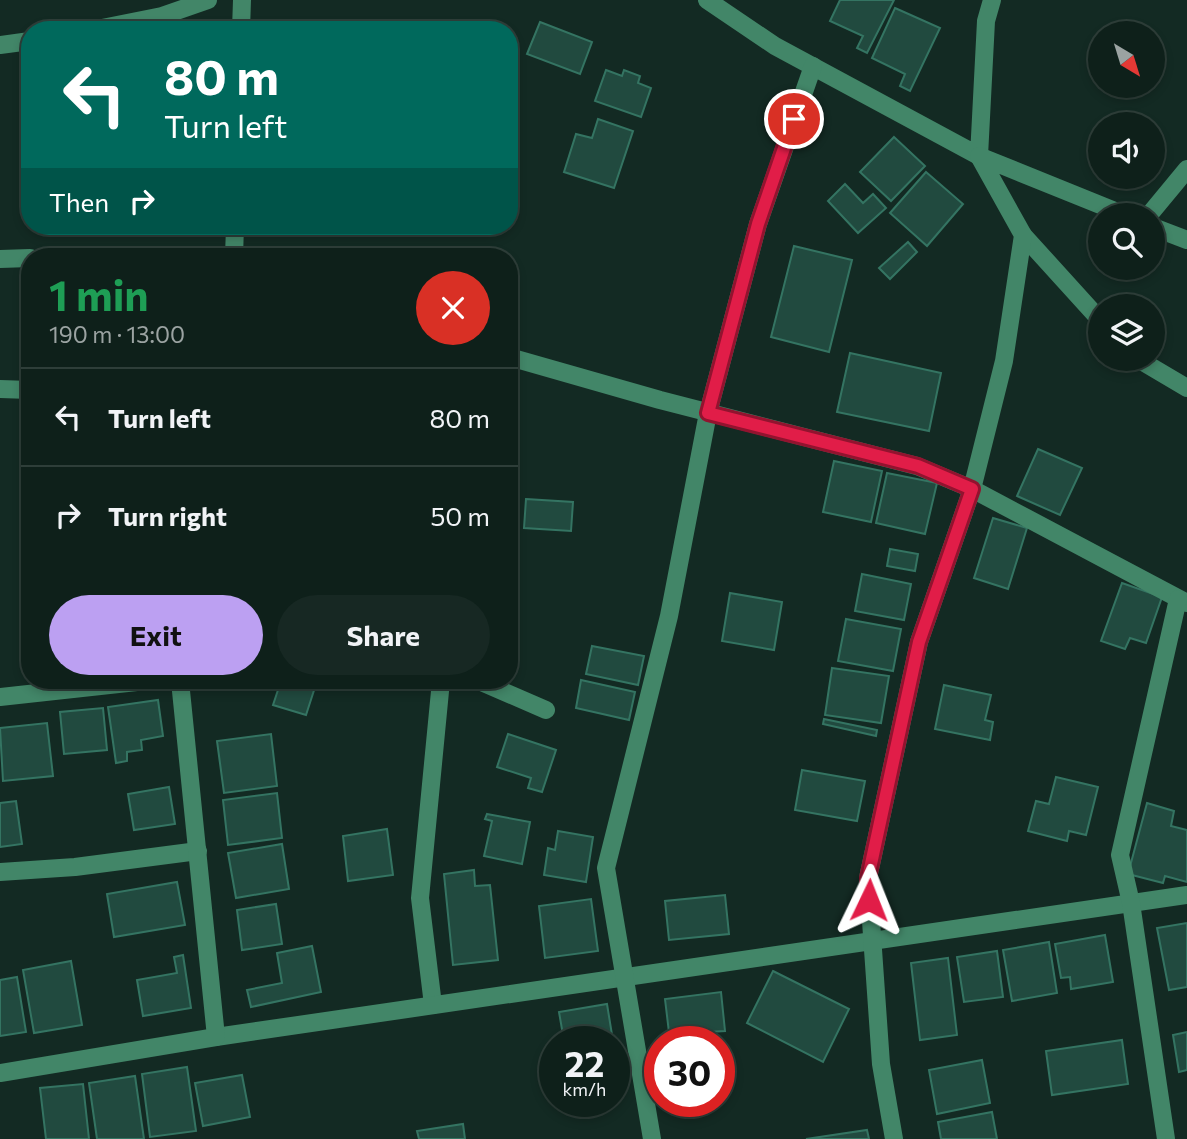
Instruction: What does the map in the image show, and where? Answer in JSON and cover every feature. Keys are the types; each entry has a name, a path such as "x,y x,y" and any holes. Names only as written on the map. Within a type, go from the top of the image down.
{"street":[{"path":"137,21 162,16 208,0"},
{"path":"241,21 242,0"},
{"path":"707,0 775,46 979,156 1095,203"},
{"path":"992,0 986,21 979,156 1023,234 1088,306"},
{"path":"0,45 21,42"},
{"path":"652,1139 606,868 669,616 708,413 758,224 813,66"},
{"path":"1159,203 1187,169"},
{"path":"1165,232 1187,240"},
{"path":"894,1139 881,1064 868,878 919,642 972,489 1004,361 1023,234"},
{"path":"0,259 21,258"},
{"path":"518,360 708,413 918,466 972,489 1182,601 1121,855 1131,903 1166,1139"},
{"path":"1158,371 1187,388"},
{"path":"0,389 21,390"},
{"path":"0,697 73,689"},
{"path":"181,689 216,1037"},
{"path":"433,1005 420,898 440,689"},
{"path":"497,689 546,710"},
{"path":"0,872 75,867 198,851"},
{"path":"0,1073 216,1037 1187,895"}],"building":[{"path":"840,0 894,0 867,53 857,48 863,36 830,21"},
{"path":"895,8 940,28 910,91 900,86 905,74 872,58"},
{"path":"540,22 592,42 580,74 527,54"},
{"path":"606,70 622,76 624,70 640,76 638,83 651,88 641,117 595,101"},
{"path":"598,119 633,131 614,188 564,172 576,134 592,138"},
{"path":"894,137 925,166 891,201 860,172"},
{"path":"926,172 963,204 927,246 890,213"},
{"path":"845,184 863,203 873,194 886,208 858,233 828,201"},
{"path":"908,242 917,252 890,279 879,268"},
{"path":"794,246 852,260 829,352 771,337"},
{"path":"850,353 941,373 929,431 837,412"},
{"path":"1038,449 1082,468 1060,515 1017,496"},
{"path":"834,461 882,471 871,522 823,512"},
{"path":"887,473 937,483 925,534 876,523"},
{"path":"526,499 573,502 571,531 524,528"},
{"path":"993,518 1027,528 1008,589 974,578"},
{"path":"890,549 918,554 915,571 887,566"},
{"path":"862,574 911,584 904,620 855,611"},
{"path":"1122,583 1162,597 1146,643 1130,638 1125,649 1101,641"},
{"path":"730,593 782,602 774,650 722,641"},
{"path":"846,619 901,629 893,671 838,661"},
{"path":"592,646 644,656 638,685 586,674"},
{"path":"832,668 889,676 881,723 825,715"},
{"path":"581,680 635,692 629,720 576,708"},
{"path":"944,685 991,695 985,720 993,722 990,740 935,729"},
{"path":"278,689 314,689 306,715 273,705"},
{"path":"158,700 163,736 141,740 142,750 127,752 127,761 116,763 108,707"},
{"path":"103,708 107,750 64,754 60,712"},
{"path":"824,719 877,730 876,736 823,724"},
{"path":"47,723 53,776 3,781 0,728"},
{"path":"271,734 277,786 224,793 217,741"},
{"path":"508,734 556,750 542,792 528,788 531,778 497,767"},
{"path":"802,770 865,781 857,821 795,810"},
{"path":"1056,777 1098,787 1086,835 1069,831 1067,841 1028,831 1036,801 1049,804"},
{"path":"169,787 175,824 134,830 128,794"},
{"path":"277,793 282,838 228,845 223,800"},
{"path":"16,801 22,844 0,847 0,803"},
{"path":"1147,803 1174,811 1171,826 1187,830 1187,882 1165,876 1163,883 1128,874"},
{"path":"487,814 530,822 522,864 484,856 492,821 485,819"},
{"path":"387,829 393,875 348,881 343,836"},
{"path":"558,831 593,837 586,882 544,875 548,848 555,850"},
{"path":"282,844 289,889 236,898 228,853"},
{"path":"474,870 475,886 490,885 498,960 453,965 444,874"},
{"path":"177,882 185,925 114,937 107,894"},
{"path":"725,895 729,934 669,940 665,901"},
{"path":"591,899 598,951 545,958 539,906"},
{"path":"276,904 282,944 242,950 237,910"},
{"path":"1187,923 1187,987 1169,990 1157,928"},
{"path":"1105,935 1113,982 1071,989 1070,977 1061,978 1055,944"},
{"path":"1049,942 1057,993 1012,1001 1003,950"},
{"path":"312,946 321,992 251,1007 247,990 282,983 277,953"},
{"path":"997,951 1003,997 964,1002 957,957"},
{"path":"183,955 191,1008 143,1016 137,980 177,973 174,957"},
{"path":"948,958 957,1035 920,1040 911,963"},
{"path":"71,961 82,1025 34,1033 23,970"},
{"path":"773,971 849,1009 823,1062 747,1023"},
{"path":"17,977 26,1032 0,1036 0,980"},
{"path":"721,992 724,1026 668,1026 665,999"},
{"path":"607,1004 611,1026 561,1026 559,1012"},
{"path":"1187,1032 1187,1070 1179,1072 1173,1035"},
{"path":"1122,1040 1128,1084 1052,1095 1046,1051"},
{"path":"982,1060 990,1103 937,1114 929,1070"},
{"path":"187,1067 196,1131 150,1137 142,1074"},
{"path":"242,1075 250,1117 203,1126 195,1083"},
{"path":"135,1076 144,1139 97,1139 89,1083"},
{"path":"83,1084 89,1139 46,1139 40,1088"},
{"path":"992,1112 997,1139 941,1139 938,1122"},
{"path":"463,1124 465,1139 419,1139 417,1131"},
{"path":"867,1130 869,1139 806,1139"}],"route":[{"path":"794,119 758,224 708,413 918,466 972,489 919,642 868,878 869,900"}]}
